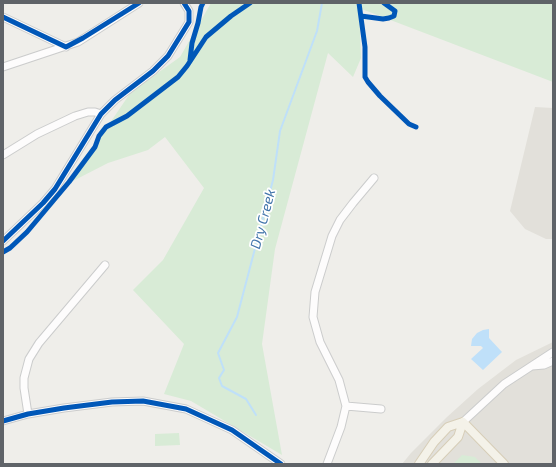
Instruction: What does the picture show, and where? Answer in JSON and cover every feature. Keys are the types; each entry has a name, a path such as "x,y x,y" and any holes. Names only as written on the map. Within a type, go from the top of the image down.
{"main road":[{"path":"419,464 434,442 448,426 463,422"},
{"path":"432,464 458,436 463,422"},
{"path":"463,422 504,464"}],"street":[{"path":"3,68 22,60 66,47 84,38 139,3"},
{"path":"3,240 43,203 55,189 101,114 115,100 158,66 174,49 189,22 189,11 184,3"},
{"path":"3,17 66,47"},
{"path":"3,155 37,134 74,116 88,112 101,114"},
{"path":"327,464 341,427 346,406 339,380 320,342 313,317 315,292 332,236 340,220 352,203 374,178"},
{"path":"28,414 24,378 29,359 39,343 105,265"},
{"path":"463,422 504,384 553,352"},
{"path":"532,366 544,365 553,362"},
{"path":"3,421 28,414 112,402 143,401 186,409 232,430 281,464"},
{"path":"346,406 381,409"}],"shaded area":[{"path":"535,107 553,108 553,239 546,239 525,229 510,211"},
{"path":"553,342 553,464 402,464 447,417 478,389 516,360"}],"green space":[{"path":"211,3 553,3 553,82 359,8 361,58 353,77 328,53 275,249 262,344 282,455 191,401 164,394 184,344 133,290 163,260 204,188 165,137 148,150 108,163 69,183 131,92 180,57"},
{"path":"179,433 180,445 155,446 155,434"},
{"path":"462,455 475,457 482,464 453,464"}],"water":[{"path":"489,329 489,338 502,352 483,370 471,359 483,348 481,346 471,346 472,339 477,333"}],"waterway":[{"name":"Dry Creek","path":"256,415 246,399 222,386 219,378 224,370 218,353 237,317 273,180 280,131 317,31 322,3"}],"cycle path":[{"path":"3,17 66,47 139,3"},
{"path":"3,241 43,203 55,189 101,114 115,100 153,71 168,56 189,22 189,11 184,3"},
{"path":"190,60 192,43 203,3"},
{"path":"3,252 10,248 27,232 69,182 95,147 99,136 106,127 127,116 178,77 206,37 231,16 250,3"},
{"path":"359,3 365,47 365,77 380,96 409,124 416,127"},
{"path":"361,16 383,19 394,16 395,11 384,3"},
{"path":"3,421 28,414 64,408 112,402 143,401 186,409 232,430 281,464"}]}
